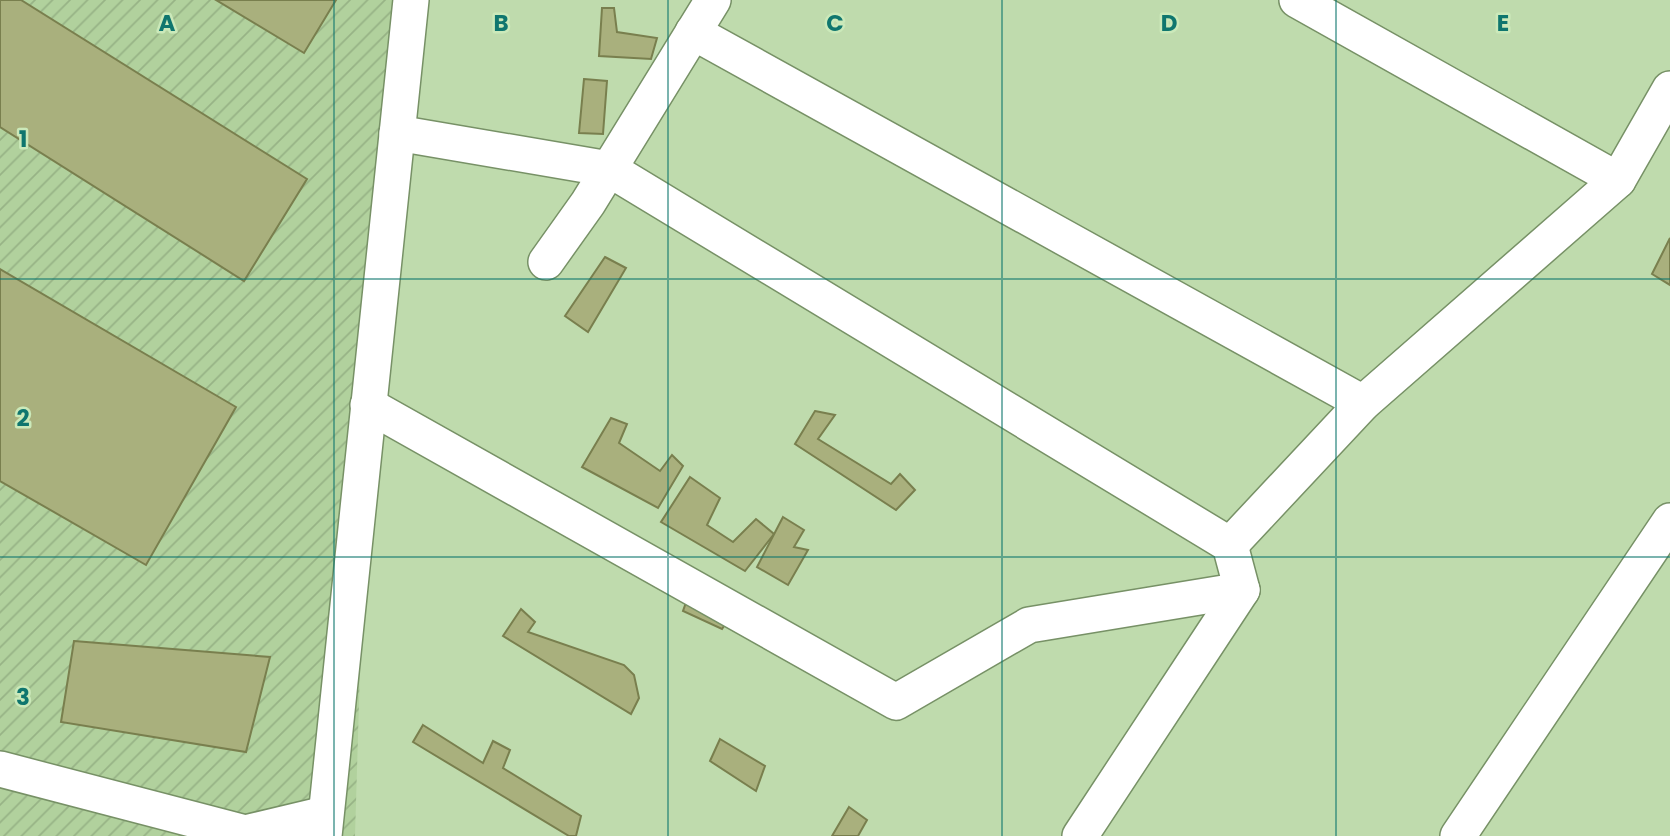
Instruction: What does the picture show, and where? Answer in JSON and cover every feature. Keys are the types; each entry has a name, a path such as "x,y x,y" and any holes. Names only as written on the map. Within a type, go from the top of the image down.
{"street":[{"path":"0,769 245,833 325,825 411,0"},
{"path":"546,262 588,203 712,0"},
{"path":"1297,0 1618,180"},
{"path":"693,32 1363,403"},
{"path":"1230,545 1363,403 1618,180 1670,89"},
{"path":"397,132 609,169 1230,545 1242,590 1080,836"},
{"path":"368,405 896,702 1029,625 1242,590"},
{"path":"1458,836 1670,521"}],"shaded area":[{"path":"0,0 421,0 368,405 355,836 0,836"}],"building":[{"path":"0,0 21,0 307,179 244,281 0,127"},
{"path":"216,0 336,0 304,53"},
{"path":"602,8 614,8 617,32 657,38 651,59 599,56"},
{"path":"584,79 607,81 603,134 579,133"},
{"path":"1670,238 1670,285 1652,274"},
{"path":"605,257 626,268 588,332 565,316"},
{"path":"0,269 236,407 146,565 0,481"},
{"path":"815,411 835,415 818,439 891,484 900,474 915,490 896,510 795,444"},
{"path":"611,418 627,424 619,443 660,471 672,455 683,466 658,508 582,467"},
{"path":"690,477 720,498 707,525 733,542 756,519 774,534 745,571 661,522"},
{"path":"783,517 804,530 794,547 808,550 788,585 757,567"},
{"path":"689,594 730,617 722,629 683,611"},
{"path":"521,609 535,622 528,632 624,665 634,675 639,698 631,714 503,636"},
{"path":"74,641 270,657 246,752 61,722"},
{"path":"423,725 483,763 493,741 510,750 503,768 581,816 576,836 569,836 413,742"},
{"path":"720,739 765,766 756,791 710,761"},
{"path":"849,807 867,820 858,836 832,836"}]}
